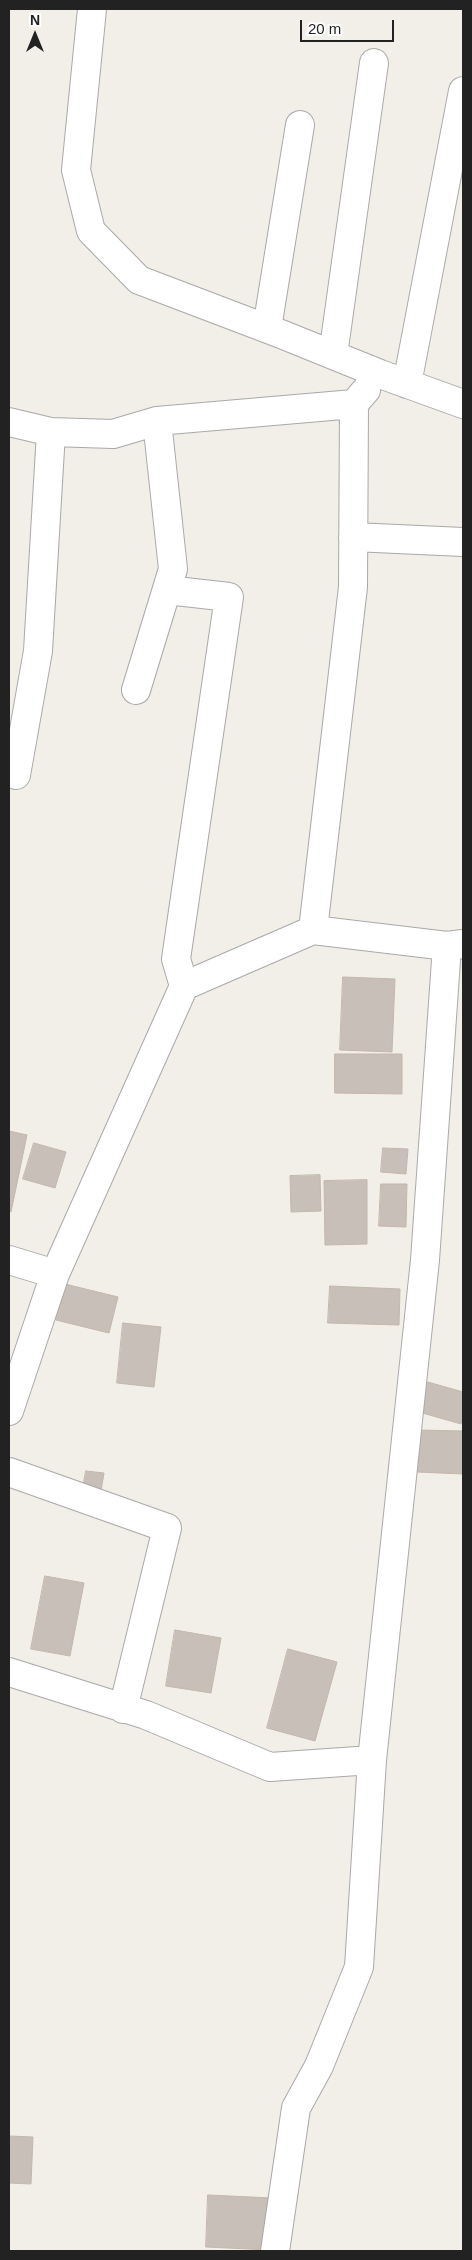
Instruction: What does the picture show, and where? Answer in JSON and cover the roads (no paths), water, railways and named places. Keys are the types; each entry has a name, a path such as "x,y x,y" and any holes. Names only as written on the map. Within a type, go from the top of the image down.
{"street":[{"path":"92,9 76,170 91,231 139,280 267,328 380,374 463,404"},
{"path":"334,355 374,63"},
{"path":"407,384 463,90"},
{"path":"267,328 300,125"},
{"path":"313,930 352,588 354,404 380,374"},
{"path":"9,422 51,432 113,434 157,421 354,404"},
{"path":"136,690 173,569 157,421"},
{"path":"16,774 38,651 51,432"},
{"path":"353,537 463,542"},
{"path":"9,1411 54,1274 184,986 176,958 229,597 167,590"},
{"path":"184,986 313,930 455,945 425,1260 372,1760 359,1967 319,2066 296,2108 276,2251"},
{"path":"9,1260 54,1274"},
{"path":"9,1472 167,1528 124,1708"},
{"path":"9,1672 146,1715 270,1767 372,1760"}]}
